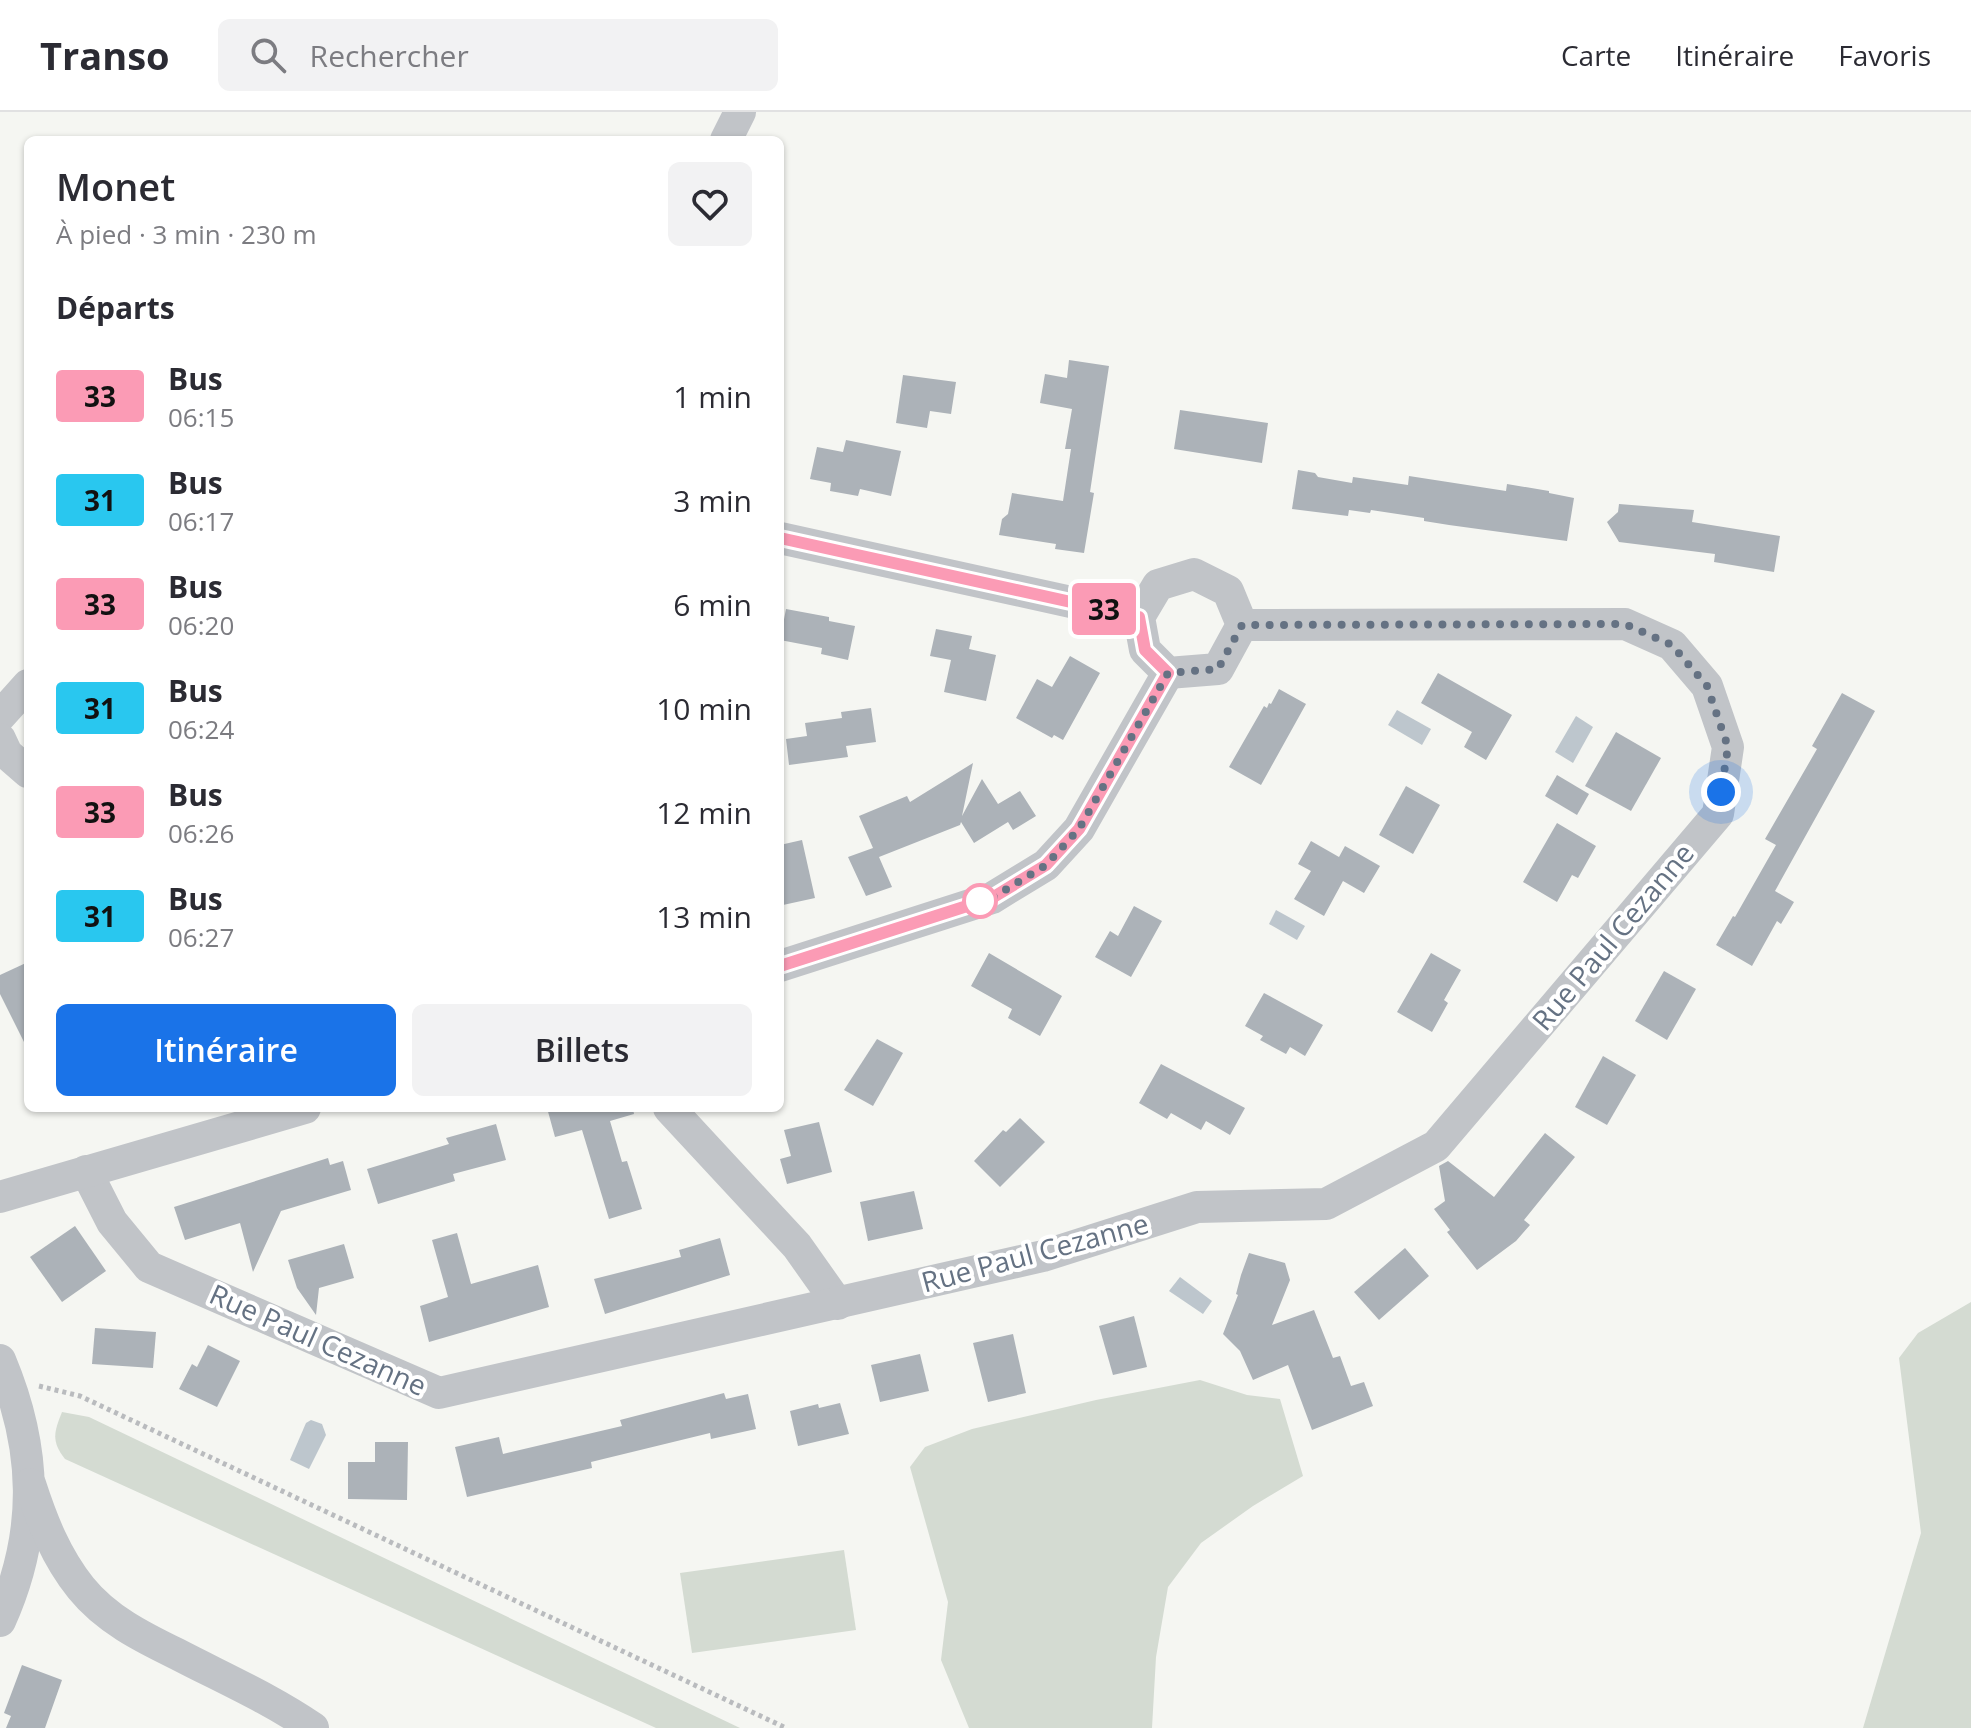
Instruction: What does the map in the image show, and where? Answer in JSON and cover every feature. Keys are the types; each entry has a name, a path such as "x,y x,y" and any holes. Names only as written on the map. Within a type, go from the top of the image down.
{"street":[{"path":"728,136 740,112"},
{"path":"784,539 1139,617"},
{"path":"1194,574 1228,591 1242,625 1218,669 1168,673 1145,650 1139,617 1158,585 1194,574"},
{"name":"Rue Paul Cezanne","path":"86,1171 112,1222 149,1267 439,1393 1043,1256 1197,1207 1326,1204 1436,1146 1718,814 1728,747 1707,686 1672,645 1625,624 1242,625"},
{"path":"784,965 992,898 1046,865 1079,829 1168,673"},
{"path":"0,716 24,694"},
{"path":"0,739 7,754 24,769"},
{"path":"0,1197 291,1112"},
{"path":"673,1112 797,1246 838,1304"},
{"path":"0,1621 19,1573 27,1536 30,1484 22,1419 8,1378"},
{"path":"30,1484 51,1541 82,1589 102,1610 140,1635 277,1705 313,1728"}],"path":[{"path":"8,1378 80,1396 786,1728"}],"shaded area":[{"path":"1397,710 1431,729 1422,745 1388,725"},
{"path":"1576,716 1593,727 1573,763 1555,752"},
{"path":"1276,910 1305,926 1297,940 1269,924"},
{"path":"1180,1277 1212,1301 1203,1314 1169,1291"},
{"path":"1971,1302 1971,1728 1863,1728 1921,1533 1899,1358 1918,1333"},
{"path":"1200,1380 1247,1395 1280,1399 1303,1476 1201,1543 1168,1587 1156,1657 1152,1728 969,1728 941,1660 948,1602 910,1467 925,1447 972,1429"},
{"path":"62,1412 89,1417 740,1728 656,1728 65,1459 55,1436"},
{"path":"311,1420 322,1424 326,1435 309,1469 290,1460 306,1423"},
{"path":"844,1550 856,1630 692,1653 680,1573"}],"building":[{"path":"1069,360 1109,366 1084,553 1055,549 1056,544 999,535 1012,493 1063,501 1071,449 1065,449 1072,409 1040,403 1045,374 1067,378"},
{"path":"903,375 956,382 951,414 930,411 927,428 896,423"},
{"path":"1180,410 1268,423 1262,463 1174,449"},
{"path":"846,440 901,451 891,496 860,489 858,496 830,491 831,483 810,479 817,447 843,452"},
{"path":"1298,470 1352,483 1353,477 1408,485 1409,476 1506,491 1507,484 1549,491 1574,498 1567,541 1449,525 1371,510 1370,513 1349,510 1348,516 1292,509"},
{"path":"1619,504 1694,510 1692,522 1780,536 1774,572 1714,562 1715,554 1619,542 1607,522 1618,512"},
{"path":"786,609 829,617 829,621 855,626 848,660 821,654 822,648 784,641"},
{"path":"936,629 972,636 969,649 996,655 986,701 944,692 951,660 930,656"},
{"path":"1070,656 1100,673 1063,740 1054,735 1052,738 1016,718 1037,679 1052,687"},
{"path":"1438,673 1512,715 1486,760 1464,747 1472,732 1421,703"},
{"path":"1279,689 1306,704 1261,785 1229,767 1264,706 1267,708 1271,704"},
{"path":"1842,693 1875,711 1775,891 1794,902 1781,924 1777,921 1752,966 1716,945 1776,845 1765,839 1817,749 1812,746"},
{"path":"871,708 876,742 846,746 848,757 789,765 786,739 807,736 805,723 842,718 841,712"},
{"path":"1616,732 1661,758 1631,811 1585,786"},
{"path":"973,763 962,816 982,779 998,804 1020,791 1036,816 1013,830 1008,822 974,843 961,822 879,857 892,887 866,896 848,857 873,848 859,816 907,796 910,802"},
{"path":"1557,775 1589,794 1577,815 1545,796"},
{"path":"1406,786 1440,805 1413,854 1379,835"},
{"path":"1557,823 1596,846 1578,878 1572,875 1557,902 1523,882"},
{"path":"802,840 815,898 784,905 784,844"},
{"path":"1311,841 1339,857 1345,846 1380,866 1364,893 1343,881 1324,916 1294,899 1311,871 1298,864"},
{"path":"1134,906 1162,921 1131,977 1095,957 1110,931 1118,936"},
{"path":"989,953 1062,996 1040,1036 1008,1018 1012,1009 971,986"},
{"path":"1431,953 1461,970 1444,1000 1448,1003 1432,1032 1397,1012"},
{"path":"24,964 24,1042 0,994 0,975"},
{"path":"1664,971 1696,989 1667,1040 1635,1021"},
{"path":"1264,993 1323,1025 1305,1056 1290,1047 1286,1054 1260,1040 1263,1036 1245,1026"},
{"path":"877,1039 903,1053 873,1106 844,1090"},
{"path":"1603,1056 1636,1075 1607,1125 1575,1107"},
{"path":"1161,1064 1245,1108 1230,1135 1206,1121 1201,1130 1171,1113 1167,1119 1139,1103"},
{"path":"548,1112 634,1112 610,1121 622,1162 627,1161 642,1209 609,1219 582,1130 555,1137"},
{"path":"1020,1118 1045,1142 1000,1187 974,1161 1003,1130 1006,1132"},
{"path":"819,1122 832,1172 787,1184 780,1159 791,1156 784,1130"},
{"path":"496,1124 506,1160 453,1174 455,1181 378,1204 367,1169 449,1144 446,1138"},
{"path":"1545,1133 1575,1157 1524,1220 1530,1225 1516,1241 1477,1270 1447,1232 1450,1230 1434,1209 1445,1201 1439,1166 1448,1161 1494,1197"},
{"path":"328,1158 330,1165 343,1161 351,1190 281,1211 253,1272 240,1223 185,1240 174,1207"},
{"path":"914,1191 923,1229 868,1241 860,1202"},
{"path":"75,1226 106,1271 62,1302 30,1257"},
{"path":"457,1233 471,1284 538,1265 549,1307 429,1342 420,1306 448,1297 432,1240"},
{"path":"720,1238 730,1275 605,1314 594,1279 681,1257 679,1250"},
{"path":"344,1244 354,1278 319,1288 316,1315 297,1288 288,1260"},
{"path":"1405,1248 1429,1276 1379,1320 1354,1292"},
{"path":"1249,1253 1285,1263 1290,1280 1272,1325 1314,1310 1333,1358 1340,1356 1351,1386 1364,1382 1373,1406 1312,1430 1288,1365 1253,1380 1240,1351 1223,1334"},
{"path":"1134,1316 1147,1367 1113,1375 1099,1326"},
{"path":"95,1328 156,1332 153,1368 92,1364"},
{"path":"1013,1334 1026,1393 988,1402 973,1343"},
{"path":"208,1345 240,1361 217,1407 179,1389 192,1364 197,1367"},
{"path":"920,1354 929,1391 880,1402 871,1365"},
{"path":"724,1393 726,1399 748,1394 756,1429 711,1439 710,1433 591,1462 592,1468 467,1497 455,1447 499,1437 503,1454 622,1426 620,1420"},
{"path":"840,1403 849,1434 798,1446 790,1411 818,1404 819,1408"},
{"path":"375,1442 408,1442 407,1500 348,1499 348,1462 375,1462"},
{"path":"22,1665 62,1680 45,1728 6,1728 11,1716 4,1713"}],"bus line":[{"name":"33","path":"784,539 1139,617 1145,650 1168,673 1079,829 1046,865 992,898 784,965"}],"route":[{"path":"980,901 992,898 1046,865 1079,829 1168,673 1218,669 1242,625 1625,624 1672,645 1707,686 1728,747 1721,792"}]}
